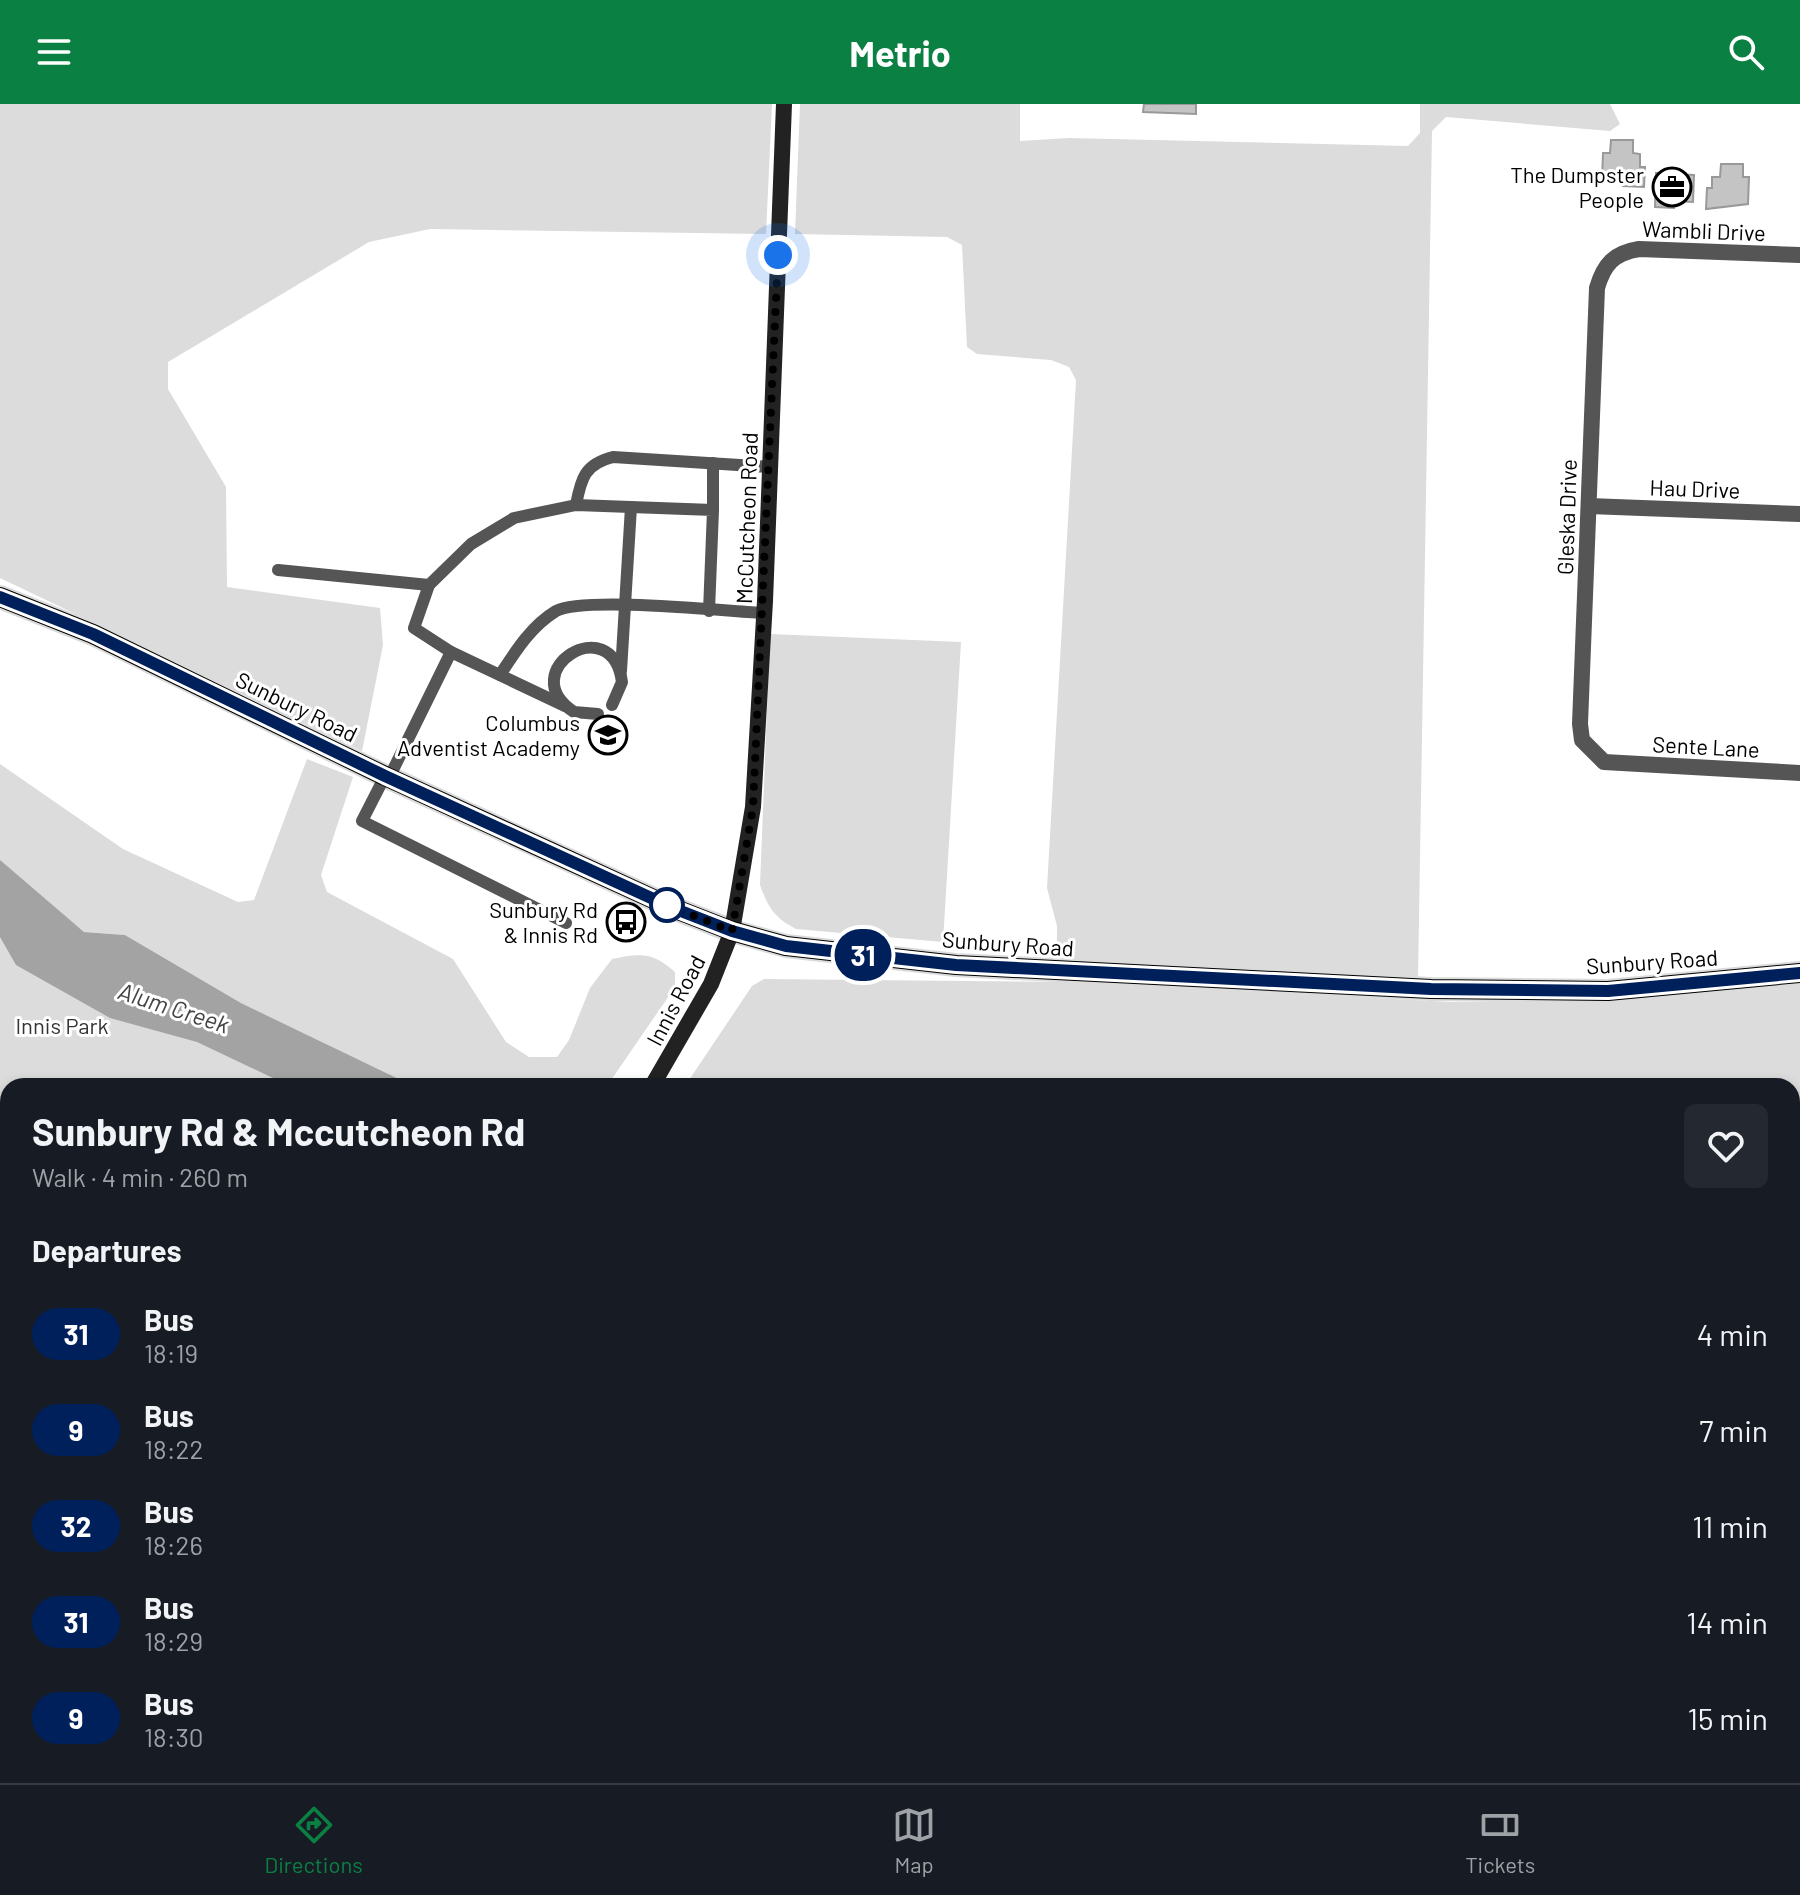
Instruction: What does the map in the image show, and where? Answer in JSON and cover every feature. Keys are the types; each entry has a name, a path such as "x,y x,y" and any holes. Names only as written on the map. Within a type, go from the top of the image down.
{"main road":[{"name":"McCutcheon Road","path":"732,931 753,807 764,613 784,104"},
{"name":"Sunbury Road","path":"0,597 122,647 387,777 732,931 786,946 956,965 1431,989 1608,991 1800,973"},
{"name":"Innis Road","path":"657,1078 711,984 732,931"}],"street":[{"name":"Wambli Drive","path":"1610,260 1639,249 1800,255"},
{"name":"Gleska Drive","path":"1610,260 1597,288 1580,724 1582,740 1591,753 1610,763"},
{"name":"Hau Drive","path":"1589,506 1800,514"},
{"name":"Sente Lane","path":"1610,763 1800,773"}],"lane":[{"path":"576,505 581,475 597,461 613,457 770,467"},
{"path":"709,611 713,463"},
{"path":"598,714 585,716 451,652 414,628 429,585 471,544 514,518 576,505 713,510"},
{"path":"612,705 620,693 631,507"},
{"path":"278,570 429,585"},
{"path":"500,675 525,638 557,611 589,604 764,613"},
{"path":"565,706 558,697 555,676 558,665 575,650 597,649 607,653 621,671"},
{"path":"451,652 362,821 566,923"}],"green space":[{"path":"0,104 772,104 766,234 430,229 369,242 168,362 168,389 226,487 227,587 380,608 383,645 362,751 0,578"},
{"path":"800,104 1020,104 1020,141 1069,138 1408,146 1420,133 1420,104 1610,104 1620,124 1610,131 1446,117 1432,131 1418,979 1057,959 1057,926 1047,888 1076,380 1069,367 1051,360 977,354 967,347 962,245 947,237 795,234"},
{"path":"770,634 961,642 943,942 796,929 782,921 769,906 760,885"},
{"name":"Innis Park","path":"307,759 353,777 321,875 327,892 453,959 506,1042 529,1057 557,1057 569,1040 590,988 612,959 639,955 660,961 675,972 675,987 612,1078 0,1078 0,893 109,986 328,1045 241,1003 125,935 84,932 8,870 0,860 0,764 123,849 238,902 254,900"},
{"path":"1800,976 1800,1078 690,1078 752,986 764,979 1070,982 1450,1002 1582,1000"}],"water":[{"name":"Alum Creek","path":"0,860 84,932 125,935 241,1003 396,1078 273,1078 197,1042 110,1018 16,965 0,937"}],"building":[{"path":"1144,104 1196,104 1196,114 1143,112"},
{"path":"1611,140 1633,140 1633,153 1640,154 1640,167 1645,167 1644,187 1623,186 1623,180 1602,179 1603,153 1610,153"},
{"path":"1721,164 1743,164 1743,177 1749,177 1748,204 1706,209 1707,188 1712,188 1712,177 1720,177"},
{"path":"1656,173 1694,175 1693,202 1674,201 1674,208 1655,207"}],"bus line":[{"name":"31","path":"0,597 93,634 385,776 673,908 732,931 786,946 956,965 1431,989 1608,991 1800,973"}],"place":[{"name":"The Dumpster People","path":"1672,187"},
{"name":"Columbus Adventist Academy","path":"608,735"},
{"name":"Sunbury Rd & Innis Rd","path":"626,922"}],"route":[{"path":"667,905 732,931 753,807 765,601 778,255"}]}
